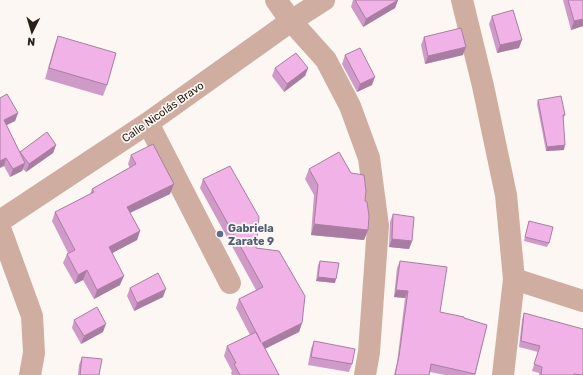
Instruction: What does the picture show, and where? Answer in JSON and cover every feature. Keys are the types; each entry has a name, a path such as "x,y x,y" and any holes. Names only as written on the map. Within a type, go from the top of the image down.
{"street":[{"path":"276,0 291,21 326,60 350,106 369,158 378,226 369,352 365,375"},
{"name":"Calle Nicolás Bravo","path":"0,221 148,123 291,21 324,0"},
{"path":"462,0 483,86 506,195 514,279 503,375"},
{"path":"148,123 230,283"},
{"path":"0,228 32,316 34,353 30,375"},
{"path":"514,279 583,301"}],"building":[{"path":"355,0 398,0 366,19"},
{"path":"568,0 583,0 583,19 574,21"},
{"path":"513,10 522,40 500,45 492,16"},
{"path":"461,28 466,47 428,56 424,37"},
{"path":"58,36 116,53 107,85 49,68"},
{"path":"360,48 375,77 360,84 345,55"},
{"path":"296,53 308,68 287,84 275,68"},
{"path":"7,94 18,113 4,120 25,163 13,169 6,158 0,161 0,98"},
{"path":"561,96 565,115 563,115 565,145 547,147 538,100"},
{"path":"47,132 56,145 29,164 20,152"},
{"path":"153,144 174,184 127,207 140,231 109,247 124,276 97,290 87,270 78,275 67,254 75,250 55,212 94,192 92,189 136,164 131,155"},
{"path":"339,152 351,173 364,175 366,191 365,201 367,202 369,216 368,230 314,224 318,185 309,169"},
{"path":"230,166 259,217 256,248 279,251 305,296 302,323 262,343 279,375 240,375 234,364 236,363 227,346 256,332 239,299 263,287 203,179"},
{"path":"393,214 414,217 412,241 392,239"},
{"path":"529,221 553,227 549,243 525,237"},
{"path":"320,261 339,263 336,279 318,277"},
{"path":"400,261 447,267 440,312 464,317 487,325 475,374 431,364 429,375 395,375 408,291 396,290"},
{"path":"158,273 166,289 137,303 130,288"},
{"path":"97,307 106,324 84,336 74,320"},
{"path":"524,313 583,329 583,375 541,375 542,367 534,364 540,346 521,341"},
{"path":"314,341 355,349 352,364 311,357"},
{"path":"82,357 102,359 99,375 80,375"}],"place":[{"name":"Gabriela Zarate 9","path":"220,234"}]}
